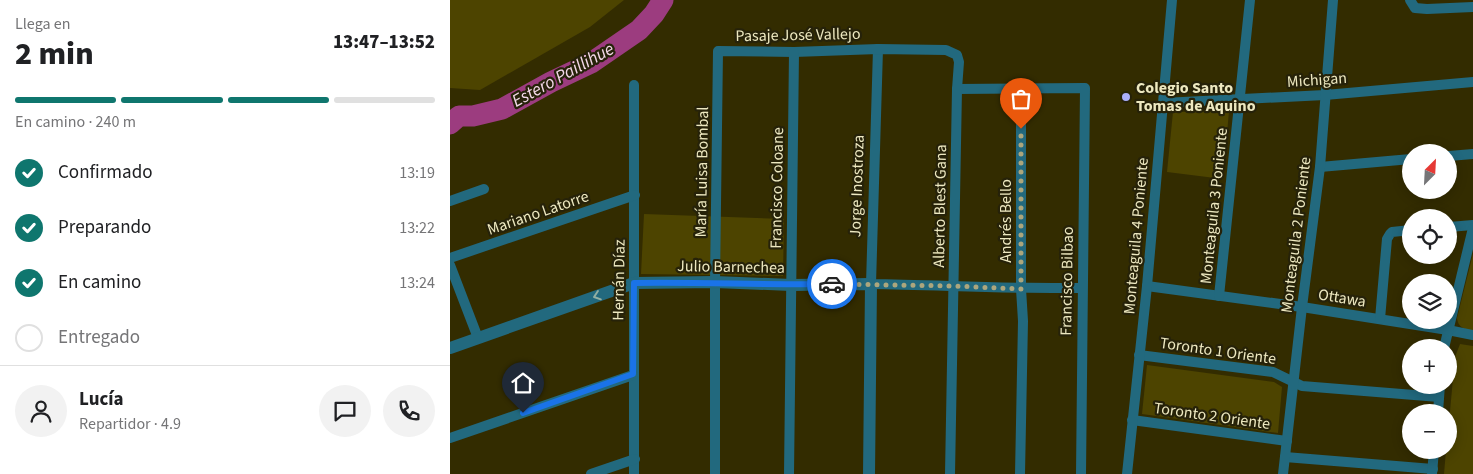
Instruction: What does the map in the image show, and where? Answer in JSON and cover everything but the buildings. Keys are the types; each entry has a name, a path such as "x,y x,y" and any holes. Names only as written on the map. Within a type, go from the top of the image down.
{"street":[{"name":"Monteaguila 4 Poniente","path":"1127,474 1172,0"},
{"name":"Monteaguila 3 Poniente","path":"1219,296 1250,0"},
{"name":"Monteaguila 2 Poniente","path":"1283,474 1320,168 1333,0"},
{"path":"1410,0 1415,8 1473,6"},
{"name":"Jorge Inostroza","path":"869,474 870,284 878,49"},
{"name":"Pasaje José Vallejo","path":"718,51 946,50 957,55 959,62 957,89"},
{"name":"María Luisa Bombal","path":"715,474 718,51"},
{"name":"Francisco Coloane","path":"789,474 794,52"},
{"name":"Michigan","path":"1163,103 1325,96 1473,82"},
{"name":"Hernán Díaz","path":"634,86 634,474"},
{"name":"Francisco Bilbao","path":"1021,89 1085,88 1081,474"},
{"path":"957,89 1021,89"},
{"name":"Alberto Blest Gana","path":"950,474 957,89"},
{"name":"Andrés Bello","path":"1020,474 1023,321 1021,289 1021,89"},
{"path":"1458,155 1473,154"},
{"path":"1320,168 1402,160"},
{"path":"450,201 484,189"},
{"name":"Mariano Latorre","path":"450,258 635,195"},
{"path":"1446,339 1473,226 1457,227"},
{"path":"1380,319 1386,239 1392,232 1402,231"},
{"path":"450,265 478,338"},
{"name":"Julio Barnechea","path":"450,348 634,283 715,282 870,284 1021,289 1082,288"},
{"name":"Ottawa","path":"1146,286 1302,307 1473,335"},
{"name":"Toronto 1 Oriente","path":"1139,355 1273,372 1302,386 1439,397"},
{"path":"450,438 633,374"},
{"path":"1439,394 1439,404"},
{"name":"Toronto 2 Oriente","path":"1132,420 1287,441"},
{"path":"1285,457 1432,472 1433,459"},
{"path":"591,474 635,460"}],"shaded area":[{"path":"450,0 624,0 590,27 480,90 450,88"},
{"path":"1229,111 1223,179 1167,172 1173,112"},
{"path":"644,214 784,219 783,276 641,274"},
{"path":"1473,254 1473,331 1460,326 1457,318"},
{"path":"1460,344 1473,346 1473,474 1444,474 1445,459 1457,459 1457,404 1451,404 1452,394 1457,394 1457,352"},
{"path":"1147,365 1274,382 1282,387 1278,433 1142,414"}],"waterway":[{"name":"Estero Paillihue","path":"450,124 459,116 473,116 502,109 591,63 639,30 654,14 663,0"}],"way so far":[{"path":"832,284 1021,289 1021,129"}],"place":[{"name":"Colegio Santo Tomas de Aquino","path":"1126,97"}],"route":[{"path":"523,413 633,374 634,283 832,284"}]}
